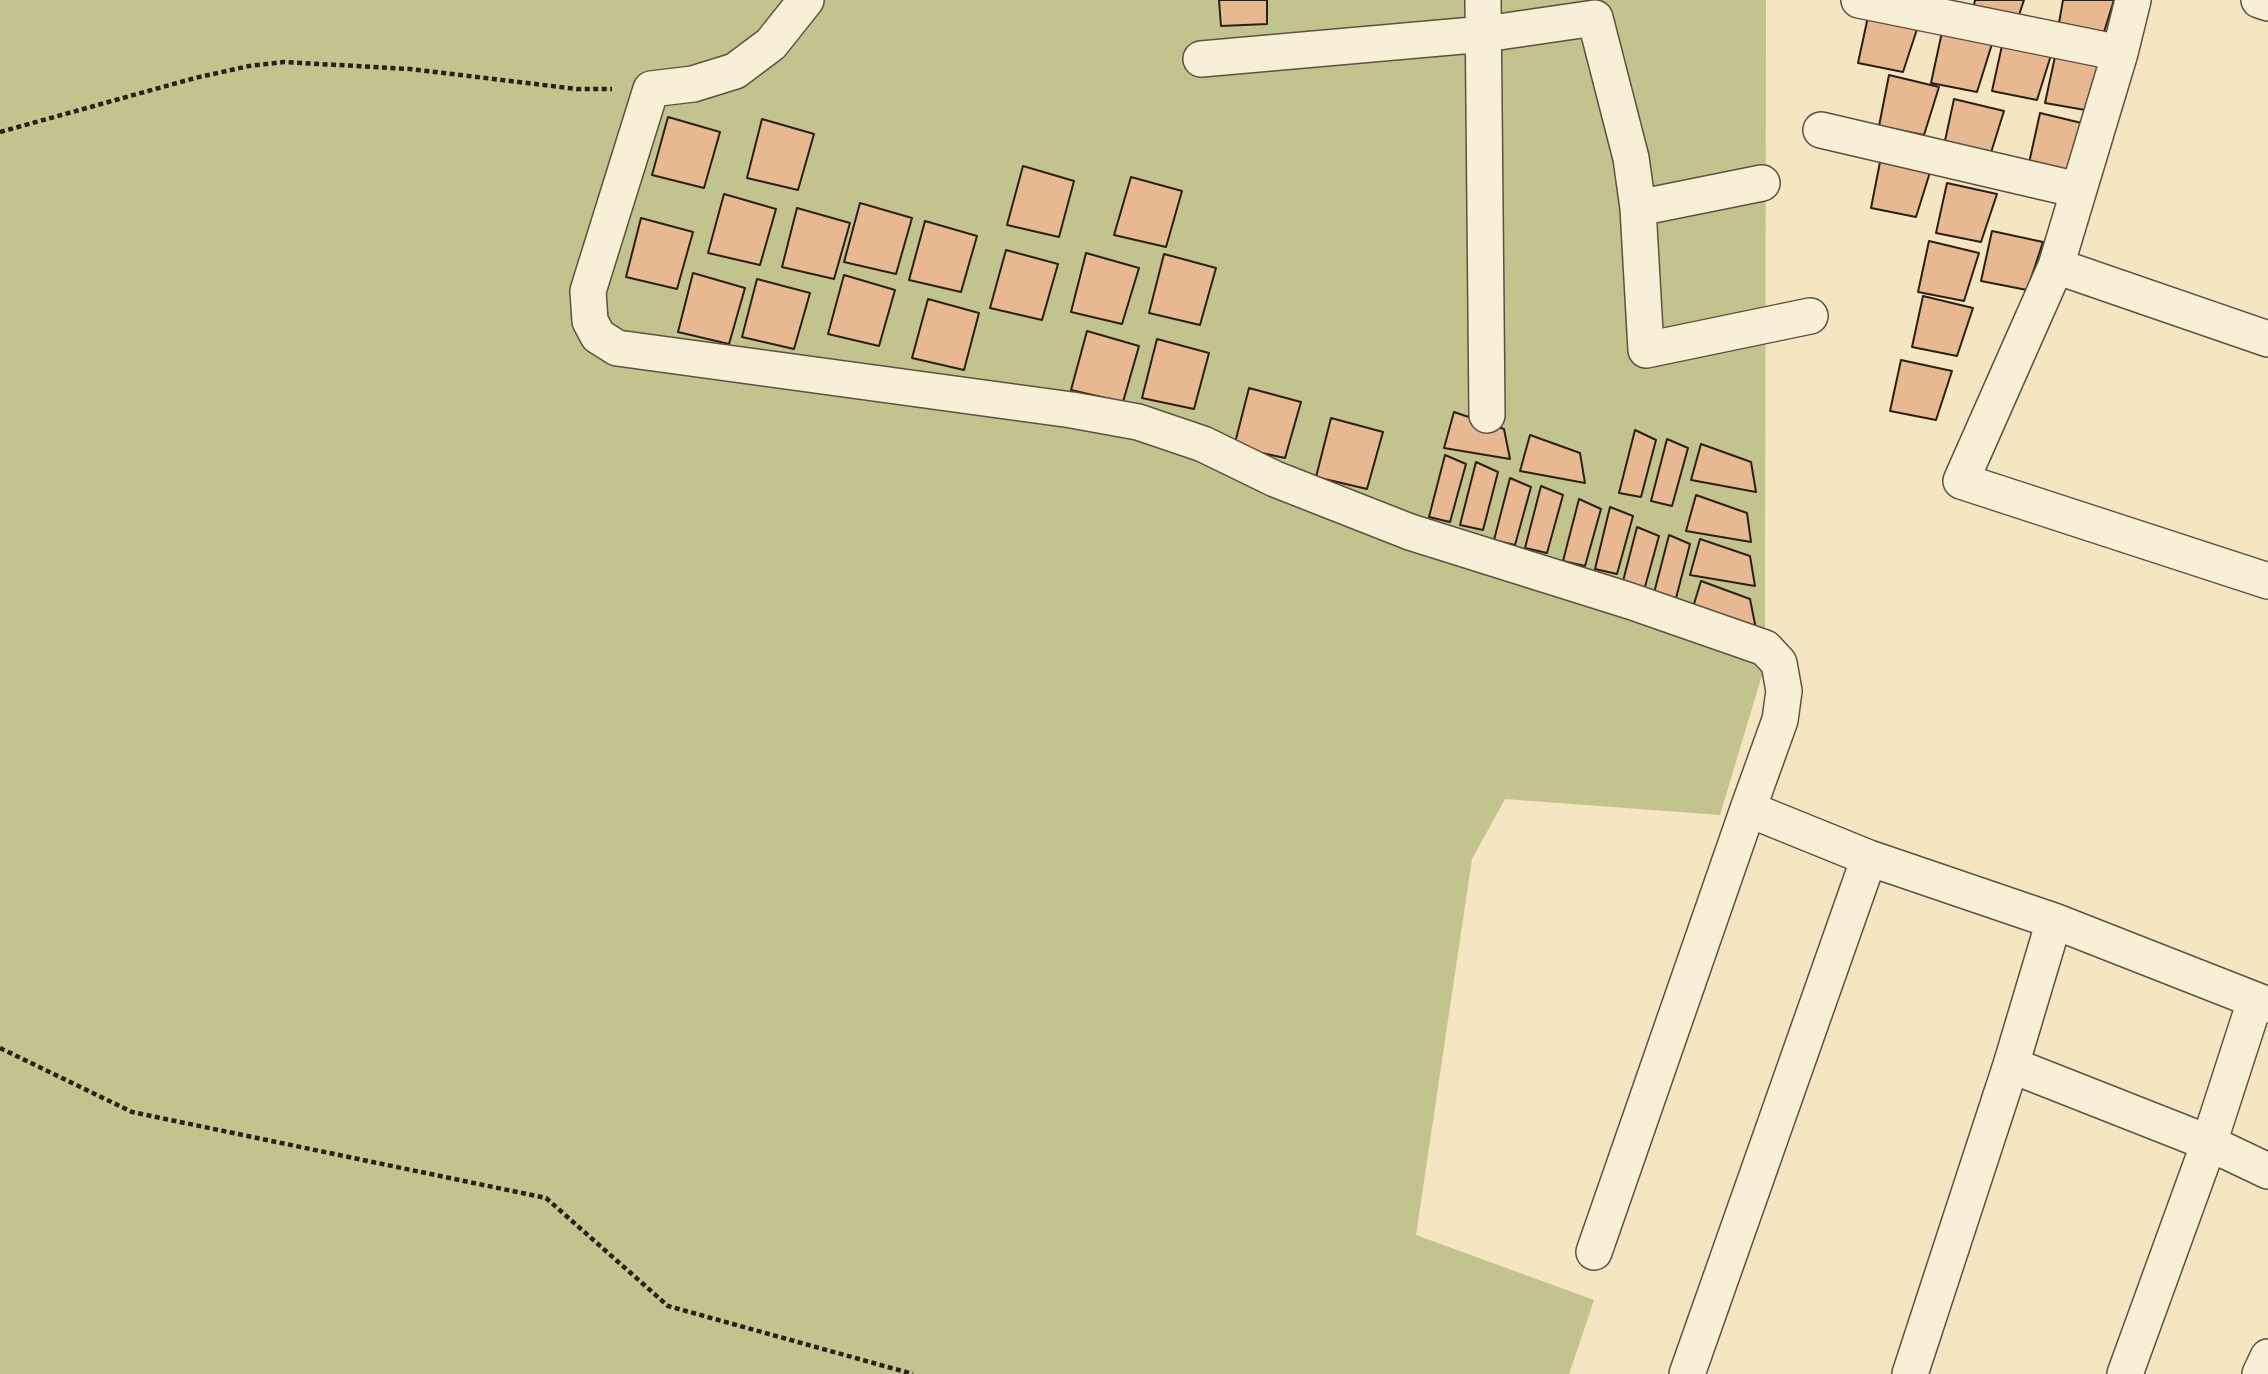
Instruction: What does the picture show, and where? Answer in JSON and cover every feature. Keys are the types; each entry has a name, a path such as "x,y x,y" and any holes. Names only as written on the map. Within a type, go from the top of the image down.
{"street":[{"path":"806,0 771,44 735,71 694,84 651,89 588,291 590,320 598,336 617,348 1072,410 1138,422 1203,444 1275,479 1410,532 1594,589 1765,648 1779,663 1784,691 1780,720 1594,1252"},
{"path":"1860,0 2120,53"},
{"path":"2133,0 2120,53 2056,266 1961,481 2268,581"},
{"path":"2259,0 2268,3"},
{"path":"1484,17 1487,415"},
{"path":"1202,58 1484,17 1595,18 1631,158 1638,208 1646,350 1810,316"},
{"path":"1821,130 2078,190"},
{"path":"1638,208 1762,183"},
{"path":"2056,266 2268,339"},
{"path":"1748,809 1869,858 2054,921 2262,1003 2125,1374"},
{"path":"1687,1374 1869,858"},
{"path":"1910,1374 2011,1066 2054,921"},
{"path":"2011,1066 2209,1143 2268,1171"},
{"path":"2260,1374 2268,1357"}],"path":[{"path":"0,132 195,78 249,66 284,62 410,69 577,89 651,89"},
{"path":"0,1048 132,1112 546,1198 667,1306 913,1374"}],"green space":[{"path":"0,0 1766,0 1765,665 1720,815 1505,799 1472,859 1416,1235 1594,1300 1569,1374 0,1374"}],"building":[{"path":"1219,0 1267,0 1267,24 1221,26"},
{"path":"1975,0 2024,0 2018,18 1973,10"},
{"path":"2063,0 2114,0 2104,32 2059,23"},
{"path":"1869,12 1919,23 1903,72 1858,63"},
{"path":"1942,32 1992,44 1977,92 1931,83"},
{"path":"2003,41 2052,52 2037,100 1992,91"},
{"path":"2056,52 2106,63 2091,111 2045,103"},
{"path":"1889,75 1939,87 1924,135 1879,126"},
{"path":"1954,99 2004,111 1989,159 1943,150"},
{"path":"2040,113 2090,125 2075,172 2029,163"},
{"path":"668,117 720,132 704,188 652,175"},
{"path":"762,119 814,134 798,190 747,178"},
{"path":"1881,157 1931,169 1916,217 1871,208"},
{"path":"1023,166 1074,181 1059,237 1007,225"},
{"path":"1131,177 1182,191 1166,247 1114,235"},
{"path":"1947,183 1997,194 1981,242 1936,233"},
{"path":"724,194 776,209 760,265 708,253"},
{"path":"860,203 912,218 896,274 844,262"},
{"path":"797,208 850,223 834,279 782,267"},
{"path":"641,218 693,232 677,289 626,277"},
{"path":"925,221 977,236 961,292 909,280"},
{"path":"1992,231 2043,242 2027,290 1981,281"},
{"path":"1929,241 1979,253 1964,301 1918,292"},
{"path":"1006,250 1058,264 1042,320 990,308"},
{"path":"1086,253 1139,268 1122,324 1071,312"},
{"path":"1164,254 1216,268 1200,325 1149,313"},
{"path":"693,273 745,288 729,344 678,332"},
{"path":"844,275 895,290 879,346 828,334"},
{"path":"757,279 810,293 794,349 742,337"},
{"path":"1923,296 1973,308 1957,356 1912,347"},
{"path":"928,299 979,313 964,370 912,358"},
{"path":"1087,331 1139,346 1123,402 1071,390"},
{"path":"1157,339 1209,353 1194,409 1142,398"},
{"path":"1901,360 1952,371 1936,420 1890,411"},
{"path":"1249,388 1301,402 1285,458 1234,447"},
{"path":"1454,412 1504,429 1510,459 1444,448"},
{"path":"1331,418 1383,432 1367,489 1316,477"},
{"path":"1635,430 1656,440 1641,497 1619,493"},
{"path":"1530,435 1580,453 1585,483 1520,471"},
{"path":"1667,439 1688,448 1672,506 1651,501"},
{"path":"1701,444 1751,462 1756,492 1691,480"},
{"path":"1445,455 1466,464 1450,522 1429,517"},
{"path":"1476,462 1498,472 1483,530 1460,525"},
{"path":"1510,478 1531,487 1515,545 1494,540"},
{"path":"1541,486 1563,495 1547,553 1525,548"},
{"path":"1696,495 1747,513 1751,542 1686,531"},
{"path":"1579,499 1601,509 1585,566 1563,561"},
{"path":"1610,507 1633,516 1617,574 1595,569"},
{"path":"1637,527 1659,536 1643,594 1621,589"},
{"path":"1669,535 1690,544 1675,602 1653,597"},
{"path":"1700,539 1750,556 1755,586 1690,575"},
{"path":"1701,581 1750,599 1756,629 1690,617"}]}
